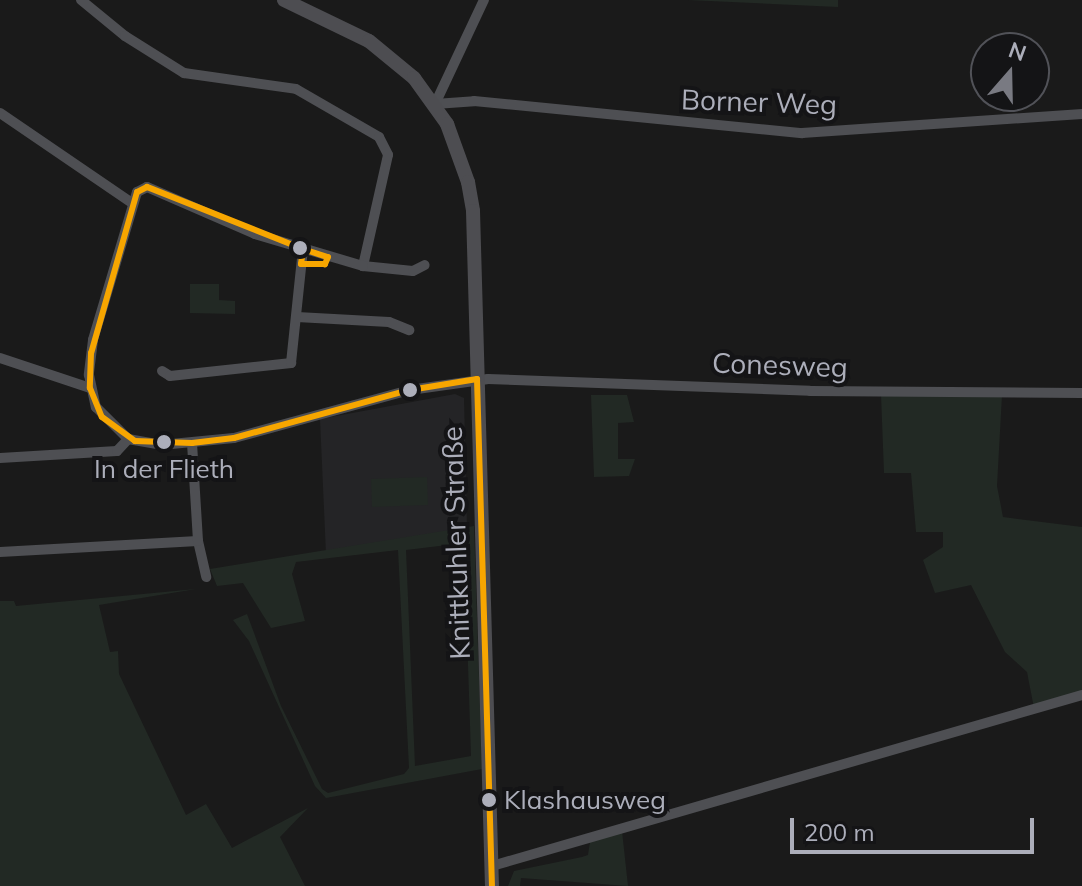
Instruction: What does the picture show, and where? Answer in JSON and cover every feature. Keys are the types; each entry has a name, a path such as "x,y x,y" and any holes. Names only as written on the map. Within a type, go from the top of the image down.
{"street":[{"path":"81,0 125,36 184,73 296,89 382,140 388,155 363,266"},
{"name":"Knittkuhler Straße","path":"284,0 384,51 435,104 461,153 473,211 492,886"},
{"path":"435,104 484,0"},
{"name":"Borner Weg","path":"435,104 474,101 802,133 1082,114"},
{"path":"2,118 132,203"},
{"path":"0,458 117,451 128,439 102,417 90,388 93,340 132,203 147,187 303,249 363,266 413,271 425,265"},
{"path":"162,371 170,376 291,363 303,249"},
{"path":"297,317 389,322 409,330"},
{"path":"0,358 90,388"},
{"name":"Conesweg","path":"128,439 153,445 234,438 410,390 477,379 810,391 1082,393"},
{"path":"192,443 198,541 206,577"},
{"path":"0,552 198,541"},
{"path":"492,866 1082,695"}],"shaded area":[{"path":"688,0 838,0 838,7"},
{"path":"190,284 219,284 219,300 235,301 235,314 190,313"},
{"path":"455,394 464,398 467,528 326,554 320,419"},
{"path":"591,395 627,395 634,422 618,423 618,459 635,459 629,476 594,477"},
{"path":"881,395 1002,395 997,486 1003,517 1082,527 1082,694 1034,708 1027,672 1005,652 971,585 935,593 923,560 943,547 943,532 916,532 911,473 884,473"},
{"path":"427,477 428,505 372,507 371,479"},
{"path":"474,526 482,769 326,798 315,786 249,641 233,620 247,614 281,706 322,789 328,793 404,774 409,768 398,550 296,562 292,574 305,621 271,628 243,583 217,586 210,569","holes":["464,543 471,756 415,766 406,550"]},
{"path":"196,589 99,605 110,652 118,651 119,674 186,815 206,804 232,848 308,808 280,837 305,886 0,886 0,601 14,601 16,606"},
{"path":"622,831 628,886 521,878 520,886 508,886 514,871 588,855 590,842"}],"transit line":[{"path":"303,249 147,187 137,192 91,353 90,388 102,417 135,441 192,443 234,438 410,390 477,379"},
{"path":"303,249 328,257 325,264 301,264 303,249"},
{"path":"477,379 492,886"}],"place":[{"name":"In der Flieth","path":"164,442"},
{"name":"Klashausweg","path":"489,800"}]}
